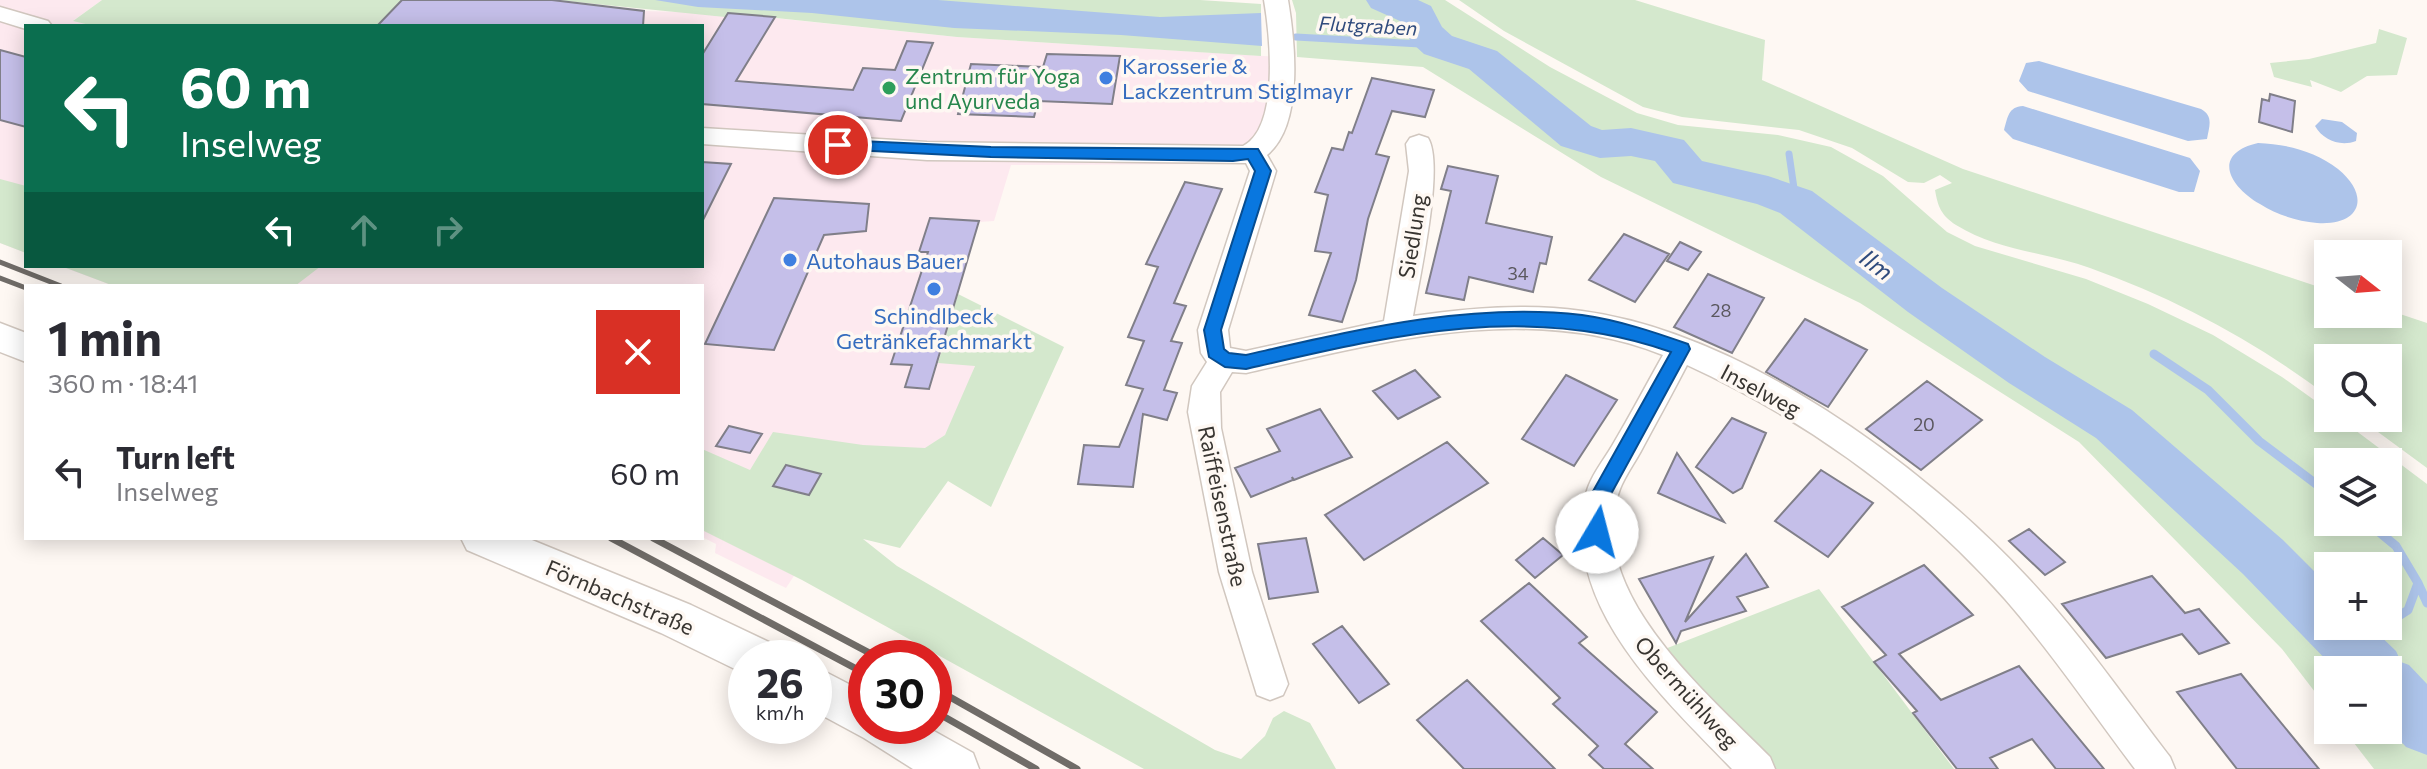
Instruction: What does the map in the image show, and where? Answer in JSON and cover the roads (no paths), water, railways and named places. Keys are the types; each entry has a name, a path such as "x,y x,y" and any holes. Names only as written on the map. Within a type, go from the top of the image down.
{"street":[{"path":"704,136 927,151 1233,156 1253,153 1268,141 1275,127 1280,57 1277,6"},
{"path":"0,14 33,24"},
{"name":"Siedlung","path":"1397,328 1422,171 1419,144"},
{"path":"1225,360 1216,353 1213,330 1263,171 1253,153"},
{"name":"Inselweg","path":"1225,360 1246,362 1397,328 1494,319 1562,319 1643,335 1681,349 1825,424 1917,491 2017,589 2157,769"},
{"path":"0,337 24,347"},
{"name":"Obermühlweg","path":"1681,349 1602,493 1597,532 1601,569 1628,625 1669,675 1757,769"},
{"name":"Raiffeisenstraße","path":"1225,360 1206,387 1203,399 1205,423 1216,487 1240,587 1270,684"},
{"name":"Förnbachstraße","path":"487,540 728,644"},
{"path":"913,744 956,769"}],"water":[{"path":"655,0 938,0 1160,17 1261,13 1262,46 1121,35 954,28 812,13 698,7"},
{"path":"2039,61 2201,109 2209,118 2207,139 2188,141 2028,91 2019,81 2026,63"},
{"path":"2023,106 2190,158 2200,171 2194,192 2179,192 2013,139 2004,130 2011,111"},
{"path":"2322,119 2342,122 2357,133 2356,141 2338,143 2327,138 2315,126"},
{"path":"2258,143 2300,150 2320,157 2338,169 2355,189 2357,199 2352,214 2332,223 2310,222 2280,214 2249,197 2233,180 2230,162 2243,148"}],"waterway":[{"name":"Ilm","path":"1385,0 1417,14 1425,33 1438,45 1483,60 1505,75 1576,136 1600,144 1631,142 1669,150 1688,173 1768,191 1796,202 1925,300 2027,370 2114,424 2263,557 2314,609"},
{"name":"Flutgraben","path":"1296,37 1438,45"},
{"path":"1789,154 1796,202"},
{"path":"2154,354 2208,390 2259,441 2314,482"},
{"path":"2384,536 2396,546 2418,583"},
{"path":"2402,614 2408,610 2418,583"},
{"path":"2418,583 2427,603"},
{"name":"Ilm","path":"2345,640 2361,656"},
{"path":"2362,640 2364,656"},
{"name":"Ilm","path":"2402,699 2427,727"}],"railway":[{"path":"0,262 56,284"},
{"path":"0,278 24,287"},
{"path":"615,540 848,664"},
{"path":"657,540 848,642"},
{"path":"952,698 1077,769"},
{"path":"952,721 1036,769"}],"place":[{"name":"Karosserie & Lackzentrum Stiglmayr","path":"1106,78"},
{"name":"Zentrum für Yoga und Ayurveda","path":"889,88"},
{"name":"Autohaus Bauer","path":"790,260"},
{"name":"Schindlbeck Getränkefachmarkt","path":"934,289"}]}
